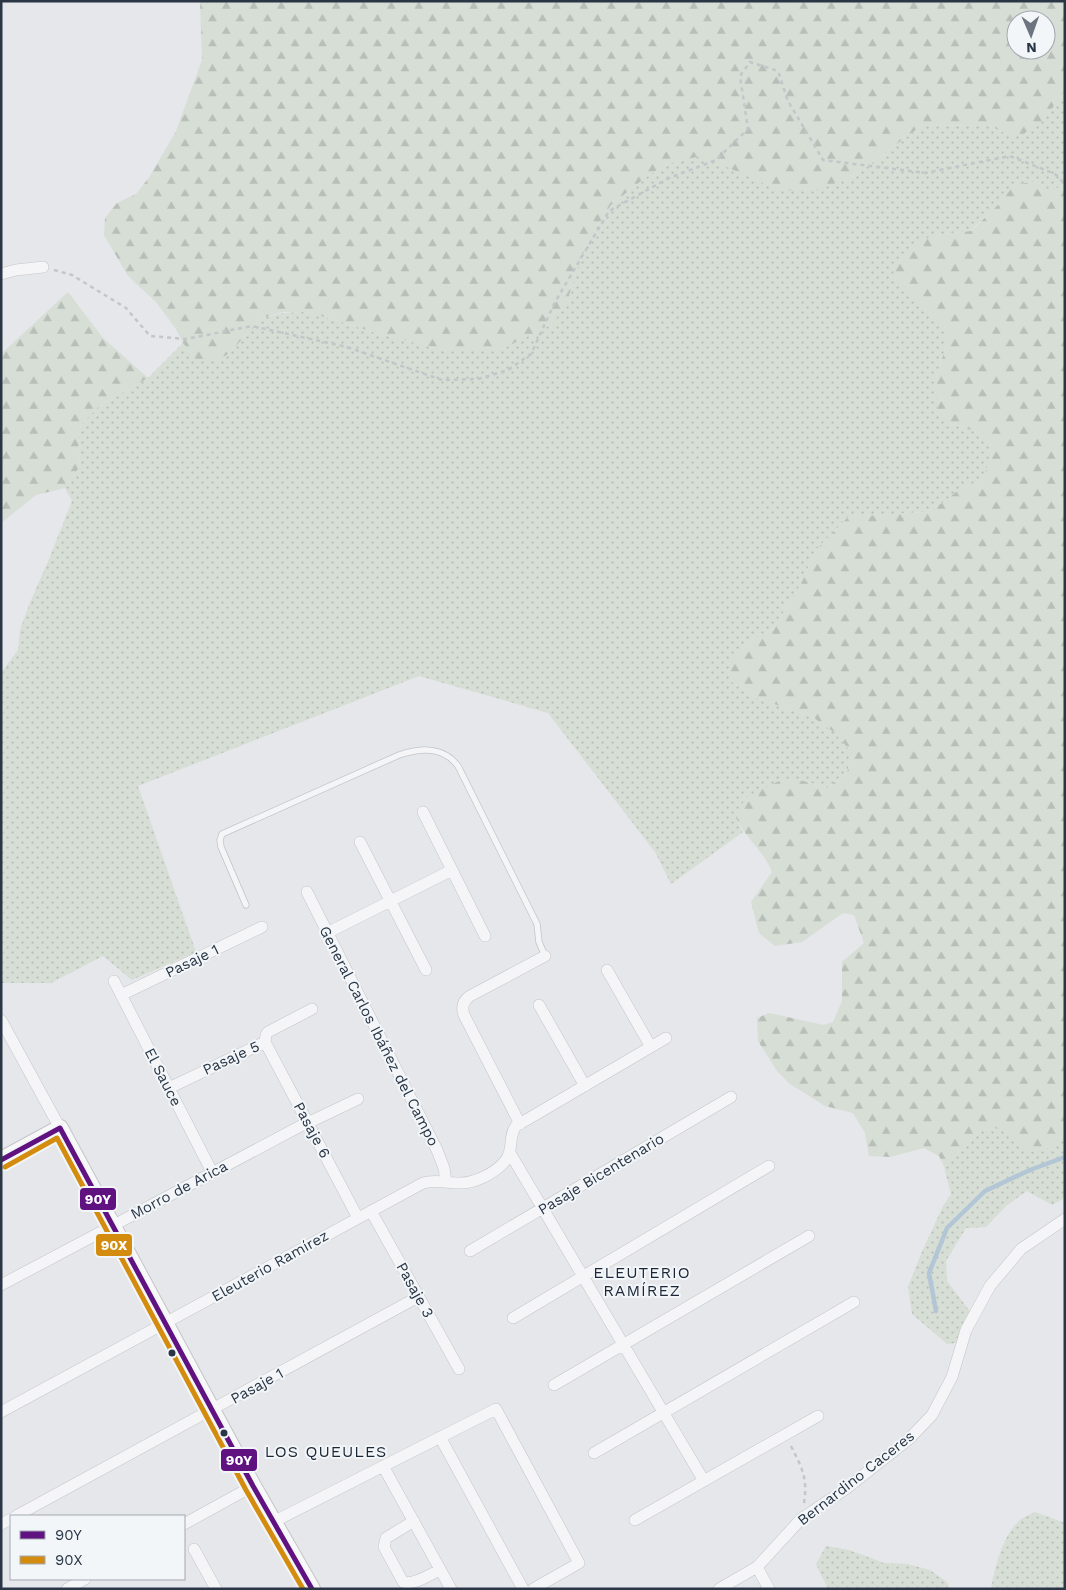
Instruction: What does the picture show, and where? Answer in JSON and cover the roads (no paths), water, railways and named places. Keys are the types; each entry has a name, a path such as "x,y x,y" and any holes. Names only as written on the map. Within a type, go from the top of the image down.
{"street":[{"path":"1,274 43,267"},
{"path":"424,812 484,936"},
{"path":"360,842 426,970"},
{"path":"327,933 452,870"},
{"name":"General Carlos Ibáñez del Campo","path":"307,892 437,1150 444,1168 446,1182"},
{"name":"Pasaje 1","path":"121,996 262,927"},
{"path":"520,1124 462,1008 466,999 470,996 545,956"},
{"path":"607,970 651,1046"},
{"name":"El Sauce","path":"114,981 212,1172"},
{"path":"539,1005 585,1086"},
{"name":"Pasaje 5","path":"169,1088 265,1042 268,1032 312,1009"},
{"path":"2,1020 111,1226 253,1486 312,1589"},
{"path":"666,1038 520,1124 513,1130 511,1135 510,1153 704,1481"},
{"name":"Pasaje 6","path":"265,1042 358,1218"},
{"name":"Pasaje Bicentenario","path":"470,1251 731,1097"},
{"name":"Morro de Arica","path":"1,1285 212,1172 308,1122 358,1099"},
{"path":"1,1160 60,1128"},
{"name":"Eleuterio Ramírez","path":"1,1412 423,1183 434,1180 468,1183 478,1180 504,1162 510,1153"},
{"path":"513,1318 769,1166"},
{"name":"Pasaje 3","path":"371,1211 459,1369"},
{"name":"Bernardino Caceres","path":"719,1589 757,1567 801,1519 847,1488 909,1439 932,1415 952,1377 966,1330 990,1286 1021,1248 1065,1219"},
{"path":"554,1385 809,1236"},
{"name":"Pasaje 1","path":"18,1515 418,1296"},
{"path":"594,1453 854,1302"},
{"path":"273,1522 496,1409 579,1563 533,1589"},
{"path":"635,1520 818,1416"},
{"path":"440,1437 523,1589"},
{"path":"383,1466 451,1589"},
{"path":"185,1523 253,1486"},
{"path":"414,1521 386,1538 384,1547 403,1582 413,1582 440,1570"},
{"path":"194,1549 216,1589"},
{"path":"757,1567 769,1589"},
{"path":"66,1589 83,1580"}],"lane":[{"path":"246,905 221,847 220,840 222,834 399,755 418,750 433,750 447,755 458,766 538,924 539,942 545,956"}],"waterway":[{"path":"936,1311 929,1273 947,1228 985,1191 1030,1170 1065,1157"}],"district":[{"name":"ELEUTERIO RAMÍREZ","path":"642,1281"},
{"name":"LOS QUEULES","path":"326,1451"}]}
